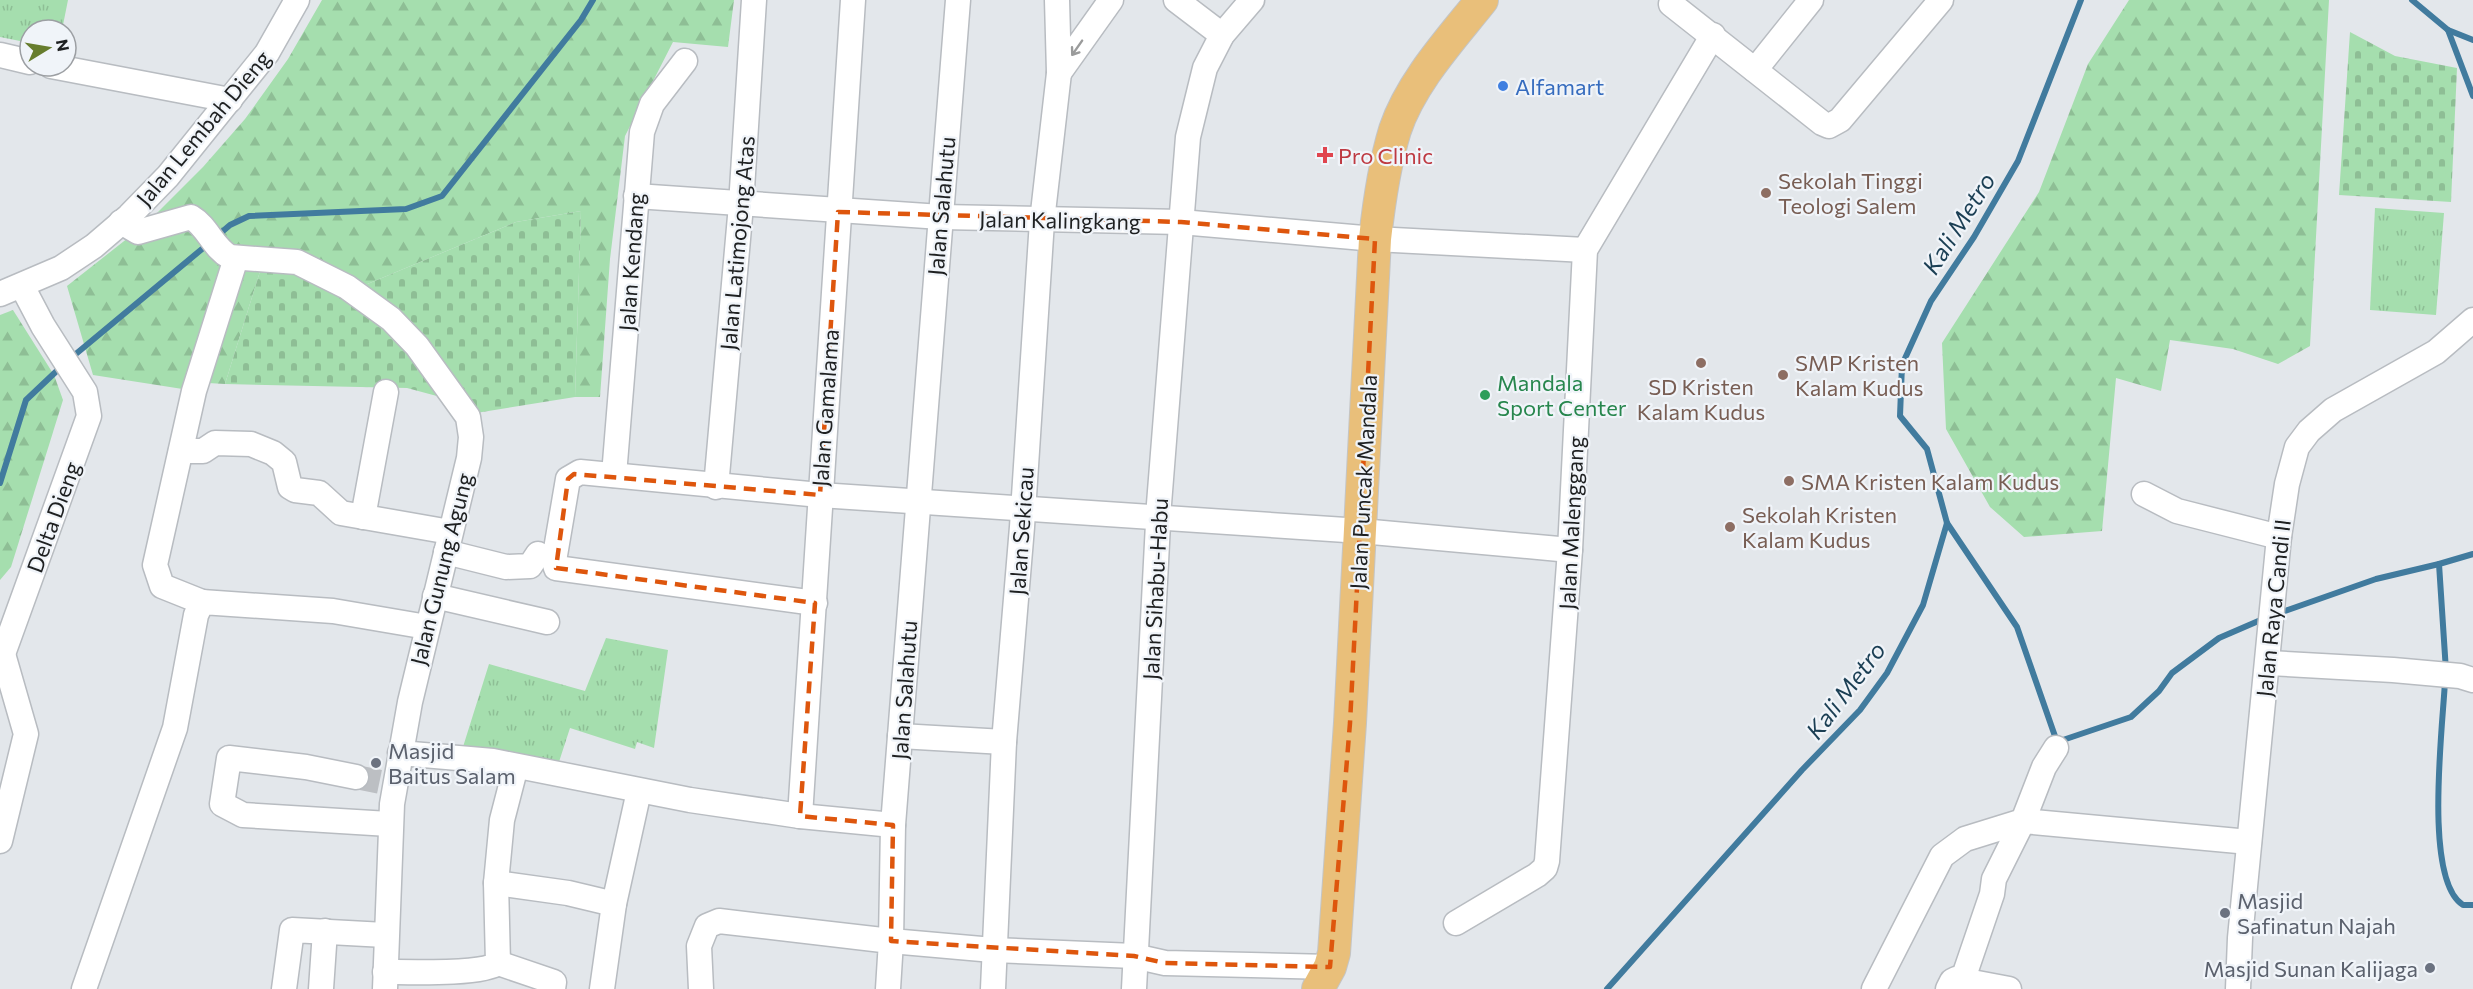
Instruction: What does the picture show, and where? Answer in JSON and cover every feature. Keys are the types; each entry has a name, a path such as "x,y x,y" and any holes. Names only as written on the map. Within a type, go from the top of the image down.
{"main road":[{"name":"Jalan Puncak Mandala","path":"1324,978 1334,953 1339,889 1375,239 1381,188 1396,128 1416,87 1482,0"}],"street":[{"name":"Jalan Lembah Dieng","path":"0,294 61,268 121,222 168,176 267,53 297,0"},
{"name":"Jalan Latimojong Atas","path":"716,487 741,205 754,0"},
{"name":"Jalan Gamalama","path":"800,816 838,212 854,0"},
{"name":"Jalan Salahutu","path":"888,989 893,825 957,0"},
{"name":"Jalan Sekicau","path":"993,989 1004,742 1023,510 1042,221 1059,73 1057,0"},
{"path":"1059,73 1111,0"},
{"path":"1176,0 1222,35"},
{"name":"Jalan Sihabu-Habu","path":"1134,989 1159,519 1190,128 1205,68 1222,35 1252,0"},
{"path":"1755,70 1811,0"},
{"path":"1670,1 1822,123 1829,126 1840,120 1941,0"},
{"name":"Jalan Malenggang","path":"1456,923 1545,868 1570,550 1585,250 1713,35"},
{"path":"0,55 18,59"},
{"name":"Jalan Kendang","path":"614,475 642,132 652,105 685,61"},
{"path":"78,71 230,100"},
{"name":"Jalan Kalingkang","path":"636,196 941,218 1181,222 1375,239 1585,250"},
{"path":"121,222 138,232 191,217 199,222 229,256 194,391 155,572 162,586 202,602 333,611 427,627"},
{"name":"Jalan Gunung Agung","path":"229,256 297,262 329,276 370,303 391,319 417,346 468,417 471,437 393,785 389,824 385,981"},
{"name":"Delta Dieng","path":"0,841 26,735 2,655 89,416 88,400 78,379 43,326 22,286"},
{"name":"Jalan Raya Candi II","path":"2238,989 2249,842 2269,663 2279,537 2287,484 2297,447 2309,431 2333,410 2436,352 2473,320"},
{"path":"363,517 386,392"},
{"path":"181,451 203,451 215,443 251,444 273,453 284,462 290,487 295,490 319,493 341,513 363,517 448,542 516,568 530,566 538,554"},
{"path":"815,603 556,568 554,561 568,480 580,472 716,487 1023,510 1360,531 1570,550"},
{"path":"2144,494 2177,511 2279,537"},
{"path":"435,596 547,622"},
{"path":"84,989 175,728 196,615 202,602"},
{"path":"2269,663 2457,677"},
{"path":"900,736 1004,742"},
{"path":"2009,989 1956,984 1992,894 1994,879 2023,821 2044,767 2056,748"},
{"path":"400,753 516,766 639,791 800,816 893,825"},
{"path":"356,777 306,767 229,758 222,804 243,815 389,824"},
{"path":"496,964 496,883 502,820 516,766"},
{"path":"602,989 614,904 639,791"},
{"path":"1874,989 1942,856 1965,839 2023,821 2249,842"},
{"path":"496,883 568,892 614,904"},
{"path":"701,989 699,946 706,926 713,922 993,950 1134,956 1165,963 1324,978"},
{"path":"284,989 292,930 385,935"},
{"path":"321,989 325,931"},
{"path":"385,981 496,964 554,982 553,989"}],"highlighted area":[{"path":"838,212 1181,222 1375,239 1350,723 1330,967 1165,963 1134,956 891,941 893,825 800,816 815,603 556,568 568,479 574,474 820,495"}],"green space":[{"path":"0,0 68,0 64,18 18,18 18,41 0,37"},
{"path":"322,0 734,0 728,47 673,42 625,136 610,259 600,397 575,397 581,211 516,222 365,285 262,265 225,384 191,382 189,390 93,375 67,286 147,223 203,167 245,119 288,59"},
{"path":"2129,0 2329,0 2310,346 2278,364 2233,349 2170,340 2161,391 2116,378 2102,531 2024,537 1990,507 1946,429 1942,343 2039,192 2088,64"},
{"path":"2350,32 2395,56 2457,68 2451,202 2339,195"},
{"path":"2375,208 2444,213 2436,315 2370,310"},
{"path":"581,211 575,397 470,414 365,285 516,222"},
{"path":"262,265 300,268 391,327 448,399 407,388 225,384"},
{"path":"13,310 54,375 63,400 11,567 0,580 0,315"},
{"path":"606,638 668,650 654,748 637,742 635,749 570,728 557,768 462,750 489,664 585,691"}],"waterway":[{"path":"216,237 230,225 249,216 406,209 442,196 581,20 593,0"},
{"name":"Kali Metro","path":"1607,989 1802,770 1860,710 1887,673 1923,605 1947,523 1927,449 1900,416 1902,365 1931,301 1974,237 2018,161 2081,0"},
{"name":"Kali Metro","path":"2412,0 2448,30 2473,40"},
{"path":"2448,30 2473,96"},
{"path":"71,358 208,244"},
{"path":"0,483 26,400 63,365"},
{"path":"1947,523 2017,627 2057,742 2131,717 2159,691 2172,673 2219,638 2263,619"},
{"path":"2446,671 2439,564 2473,554"},
{"path":"2282,612 2376,579 2439,564"},
{"path":"2445,681 2439,765 2439,835 2443,866 2451,890 2463,905 2473,905"}],"tunnel":[{"path":"356,777 390,784"}],"place":[{"name":"Alfamart","path":"1503,86"},
{"name":"Pro Clinic","path":"1325,155"},
{"name":"Sekolah Tinggi Teologi Salem","path":"1766,193"},
{"name":"SD Kristen Kalam Kudus","path":"1701,363"},
{"name":"SMP Kristen Kalam Kudus","path":"1783,375"},
{"name":"Mandala Sport Center","path":"1485,395"},
{"name":"SMA Kristen Kalam Kudus","path":"1789,481"},
{"name":"Sekolah Kristen Kalam Kudus","path":"1730,527"},
{"name":"Masjid Baitus Salam","path":"376,763"},
{"name":"Masjid Safinatun Najah","path":"2225,913"},
{"name":"Masjid Sunan Kalijaga","path":"2430,968"}]}
